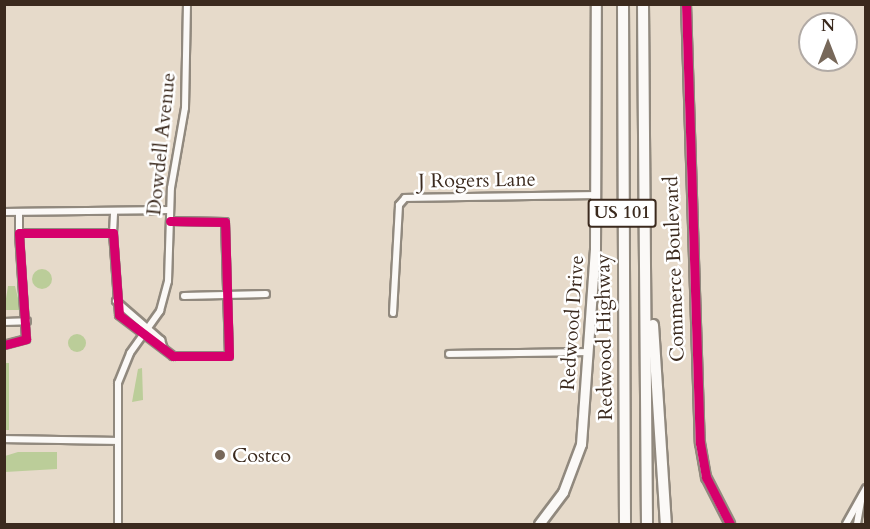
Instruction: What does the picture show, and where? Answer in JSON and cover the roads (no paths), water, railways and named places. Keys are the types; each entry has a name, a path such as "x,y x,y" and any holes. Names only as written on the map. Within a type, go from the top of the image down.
{"highway":[{"name":"Redwood Highway","path":"623,4 625,525"},
{"name":"Redwood Highway","path":"643,4 647,525"},
{"path":"645,181 666,525"}],"main road":[{"name":"Redwood Drive","path":"539,525 563,492 581,444 589,352 594,195 596,4"}],"street":[{"name":"Dowdell Avenue","path":"118,525 118,382 140,335 147,328 167,292 170,210 185,108 187,4"},
{"name":"Commerce Boulevard","path":"686,4 700,443 706,477 730,525"},
{"name":"J Rogers Lane","path":"393,313 399,206 405,198 594,195"},
{"path":"4,212 170,210"},
{"path":"114,211 116,301 119,315 140,335 173,356 229,356 224,295 225,222 170,221"},
{"path":"4,345 25,342 27,321 19,212"},
{"path":"20,233 113,233"},
{"path":"184,296 266,294"},
{"path":"116,301 147,328 164,349"},
{"path":"4,322 27,321"},
{"path":"449,354 589,352"},
{"path":"4,439 117,441"},
{"path":"846,525 864,491"},
{"path":"857,525 864,491"}],"place":[{"name":"Costco","path":"220,455"}]}
